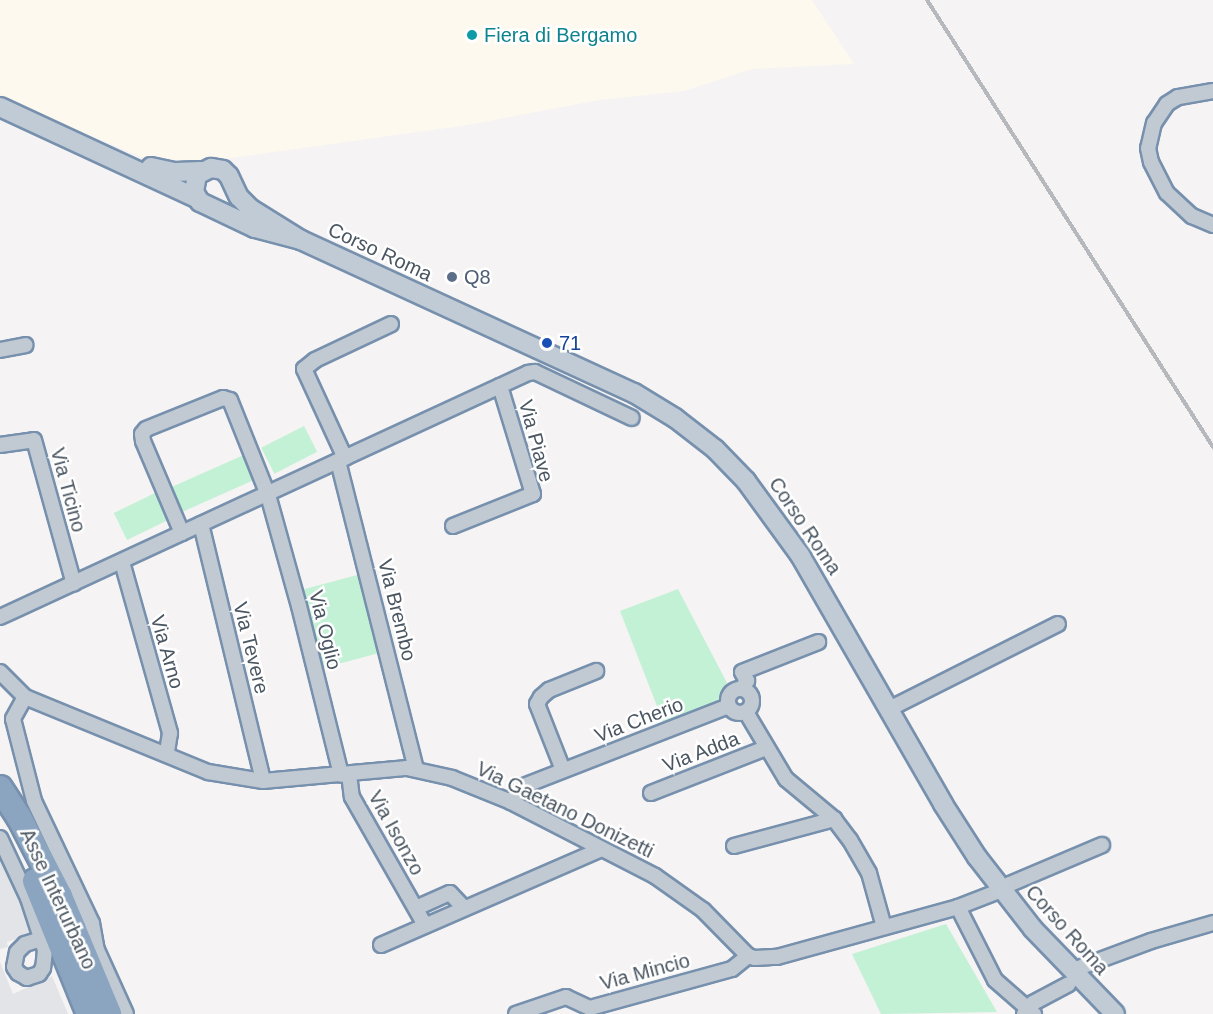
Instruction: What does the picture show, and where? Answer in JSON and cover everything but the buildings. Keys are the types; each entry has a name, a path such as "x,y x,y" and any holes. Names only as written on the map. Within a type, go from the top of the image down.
{"highway":[{"name":"Asse Interurbano","path":"0,788 19,817 60,896 109,1014"},
{"name":"Asse Interurbano","path":"0,818 25,859 90,1014"}],"street":[{"path":"1213,91 1178,97 1167,104 1154,123 1148,148 1151,162 1167,193 1192,216 1213,225"},
{"path":"0,107 98,150 166,171 201,171 193,185 203,202 227,200 232,187"},
{"name":"Corso Roma","path":"98,150 255,228 301,240"},
{"name":"Corso Roma","path":"201,171 219,168 229,176 232,187 251,209 301,240 634,393 675,418 715,449 746,481 801,555 943,804 1002,890 1071,977 1115,1014"},
{"path":"341,460 304,369 315,360 391,324"},
{"path":"0,350 26,345"},
{"name":"Via Piave","path":"0,617 528,373 535,372 632,418"},
{"name":"Via Piave","path":"453,526 533,494 500,386"},
{"path":"182,532 143,441 142,434 146,429 223,398 230,400 268,495"},
{"name":"Via Ticino","path":"0,445 34,440 74,584"},
{"name":"Via Brembo","path":"341,460 416,769"},
{"name":"Via Oglio","path":"268,495 345,775"},
{"name":"Via Tevere","path":"201,524 263,781"},
{"name":"Via Arno","path":"122,562 170,733 167,753"},
{"path":"889,709 1058,624"},
{"path":"742,688 752,696 751,708 746,712 733,711 729,706 730,693 742,688 747,681 742,672 818,642"},
{"path":"563,770 537,704 549,690 596,671"},
{"name":"Via Gaetano Donizetti","path":"0,672 25,698 167,753 208,772 263,781 416,769 452,778 511,802 676,888 703,910 748,956"},
{"path":"25,698 13,719 34,801 92,923 97,950 126,1014"},
{"name":"Via Cherio","path":"511,802 520,787 729,706"},
{"name":"Via Adda","path":"746,712 786,779 834,819 850,840 869,873 884,927"},
{"name":"Via Adda","path":"651,793 766,748"},
{"name":"Via Isonzo","path":"345,775 352,797 425,925"},
{"path":"734,846 834,819"},
{"path":"0,838 28,898 41,939"},
{"path":"748,956 763,960 777,957 958,907 1102,845"},
{"path":"381,945 602,849"},
{"name":"Via Isonzo","path":"416,908 450,893 464,907"},
{"path":"958,907 995,980 1029,1013 1033,1003 1071,977 1151,941 1213,923"},
{"name":"Via Mincio","path":"516,1014 566,997 590,1008 732,969 748,956"}],"shaded area":[{"name":"Fiera di Bergamo","path":"0,0 812,0 854,64 752,69 684,91 599,100 468,125 166,167 34,112 0,94"},
{"path":"5,856 30,934 7,942 8,947 0,949 0,858"},
{"path":"0,962 13,994 52,976 68,1014 0,1014"}],"green space":[{"path":"304,426 317,452 274,474 261,448"},
{"path":"246,454 257,479 182,512 171,487"},
{"path":"157,492 170,519 127,540 114,513"},
{"path":"361,574 382,652 321,669 300,590"},
{"path":"678,589 727,683 720,692 718,703 664,724 620,611"},
{"path":"946,924 997,1012 881,1014 852,954"}],"railway":[{"path":"927,0 1213,447"}],"place":[{"name":"Fiera di Bergamo","path":"472,35"},
{"name":"Q8","path":"452,277"},
{"name":"71","path":"547,343"}]}
